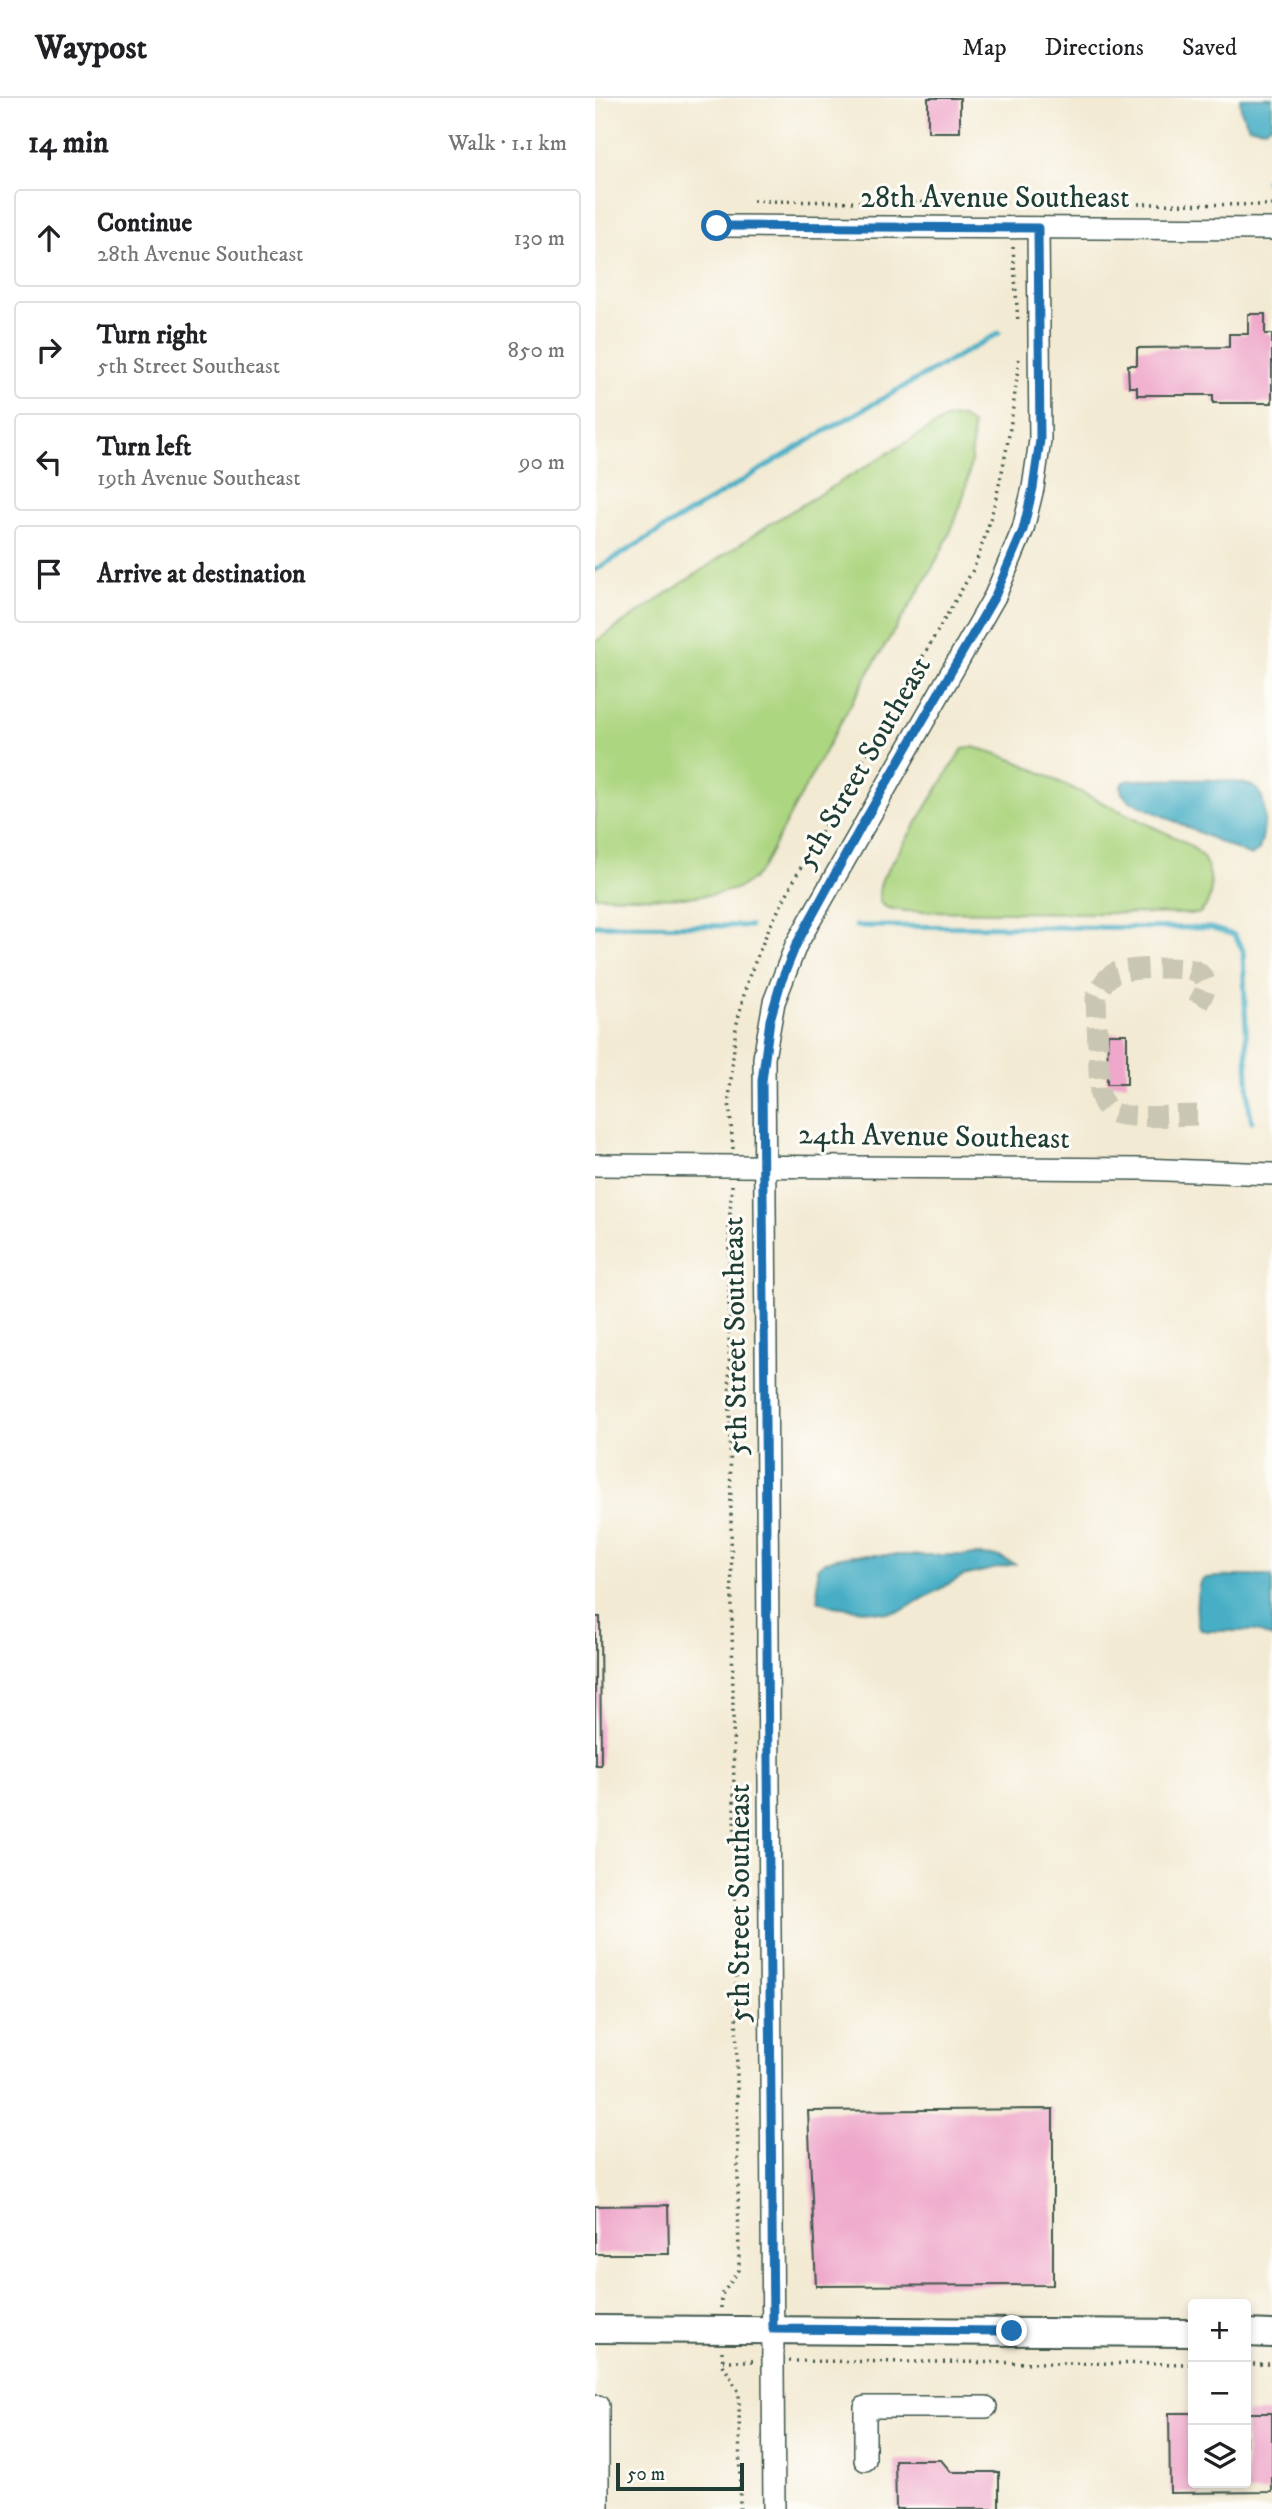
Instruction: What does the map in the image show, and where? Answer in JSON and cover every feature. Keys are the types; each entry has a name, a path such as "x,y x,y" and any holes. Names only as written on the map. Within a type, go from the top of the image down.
{"main road":[{"path":"595,2329 1188,2333"},
{"path":"1251,2333 1272,2333"}],"street":[{"name":"28th Avenue Southeast","path":"717,226 1272,229"},
{"name":"5th Street Southeast","path":"774,2509 762,1081 766,1038 774,1002 790,958 808,921 995,596 1023,530 1040,440 1038,228"},
{"name":"24th Avenue Southeast","path":"595,1165 1141,1169 1272,1174"},
{"path":"598,2406 598,2509"},
{"path":"865,2460 865,2407 986,2407"}],"path":[{"path":"753,201 1272,205"},
{"path":"1011,228 1019,335"},
{"path":"740,2509 739,2392 723,2365 721,2296 739,2270 729,1306 733,1131 729,1100 736,1027 748,979 768,929 973,570 998,496 1019,352"},
{"path":"828,2361 1188,2364"},
{"path":"1251,2364 1272,2364"}],"green space":[{"path":"962,417 972,425 971,458 965,491 955,522 925,581 872,667 762,868 747,883 716,894 674,897 595,896 595,642 770,524 947,418"},
{"path":"972,747 1026,766 1192,847 1203,858 1210,875 1210,893 1204,908 1198,914 906,911 885,907 879,900 882,879 963,749"}],"water":[{"path":"1240,98 1272,98 1272,124 1265,129 1249,127 1241,111"},
{"path":"1131,780 1215,780 1246,784 1255,788 1260,793 1264,808 1263,836 1259,850 1251,856 1128,800 1122,793 1121,786"},
{"path":"855,1555 980,1555 997,1556 1015,1564 963,1576 901,1611 887,1613 833,1606 818,1600 817,1568 830,1560"},
{"path":"1272,1576 1272,1638 1256,1631 1206,1631 1199,1628 1197,1605 1200,1582 1206,1578"}],"building":[{"path":"928,98 960,98 960,132 928,132"},
{"path":"1248,314 1265,314 1265,334 1272,334 1272,403 1213,403 1213,395 1137,395 1137,387 1129,387 1128,365 1137,365 1137,348 1229,347 1229,334 1248,334"},
{"path":"1108,1034 1127,1034 1127,1084 1107,1084"},
{"path":"595,1617 600,1617 601,1765 595,1765"},
{"path":"1053,2109 1053,2285 816,2286 808,2111"},
{"path":"668,2205 669,2254 595,2254 595,2206"},
{"path":"1169,2413 1188,2413 1188,2488 1251,2488 1251,2413 1272,2413 1272,2492 1170,2493"},
{"path":"895,2460 941,2460 951,2472 999,2472 999,2509 896,2509"}],"waterway":[{"path":"1266,181 1272,177"},
{"path":"595,570 818,435 999,333"},
{"path":"595,925 750,926"},
{"path":"856,926 1211,928 1234,935 1243,950 1249,1106 1252,1121"}],"tunnel":[{"path":"1197,1115 1129,1116 1107,1108 1100,1094 1096,998 1105,981 1115,973 1181,968 1196,971 1204,979 1205,989 1198,1004"}],"route":[{"path":"717,226 1038,228 1041,422 1037,466 1023,530 995,596 796,945 770,1020 762,1081 773,2329 1012,2331"}]}
